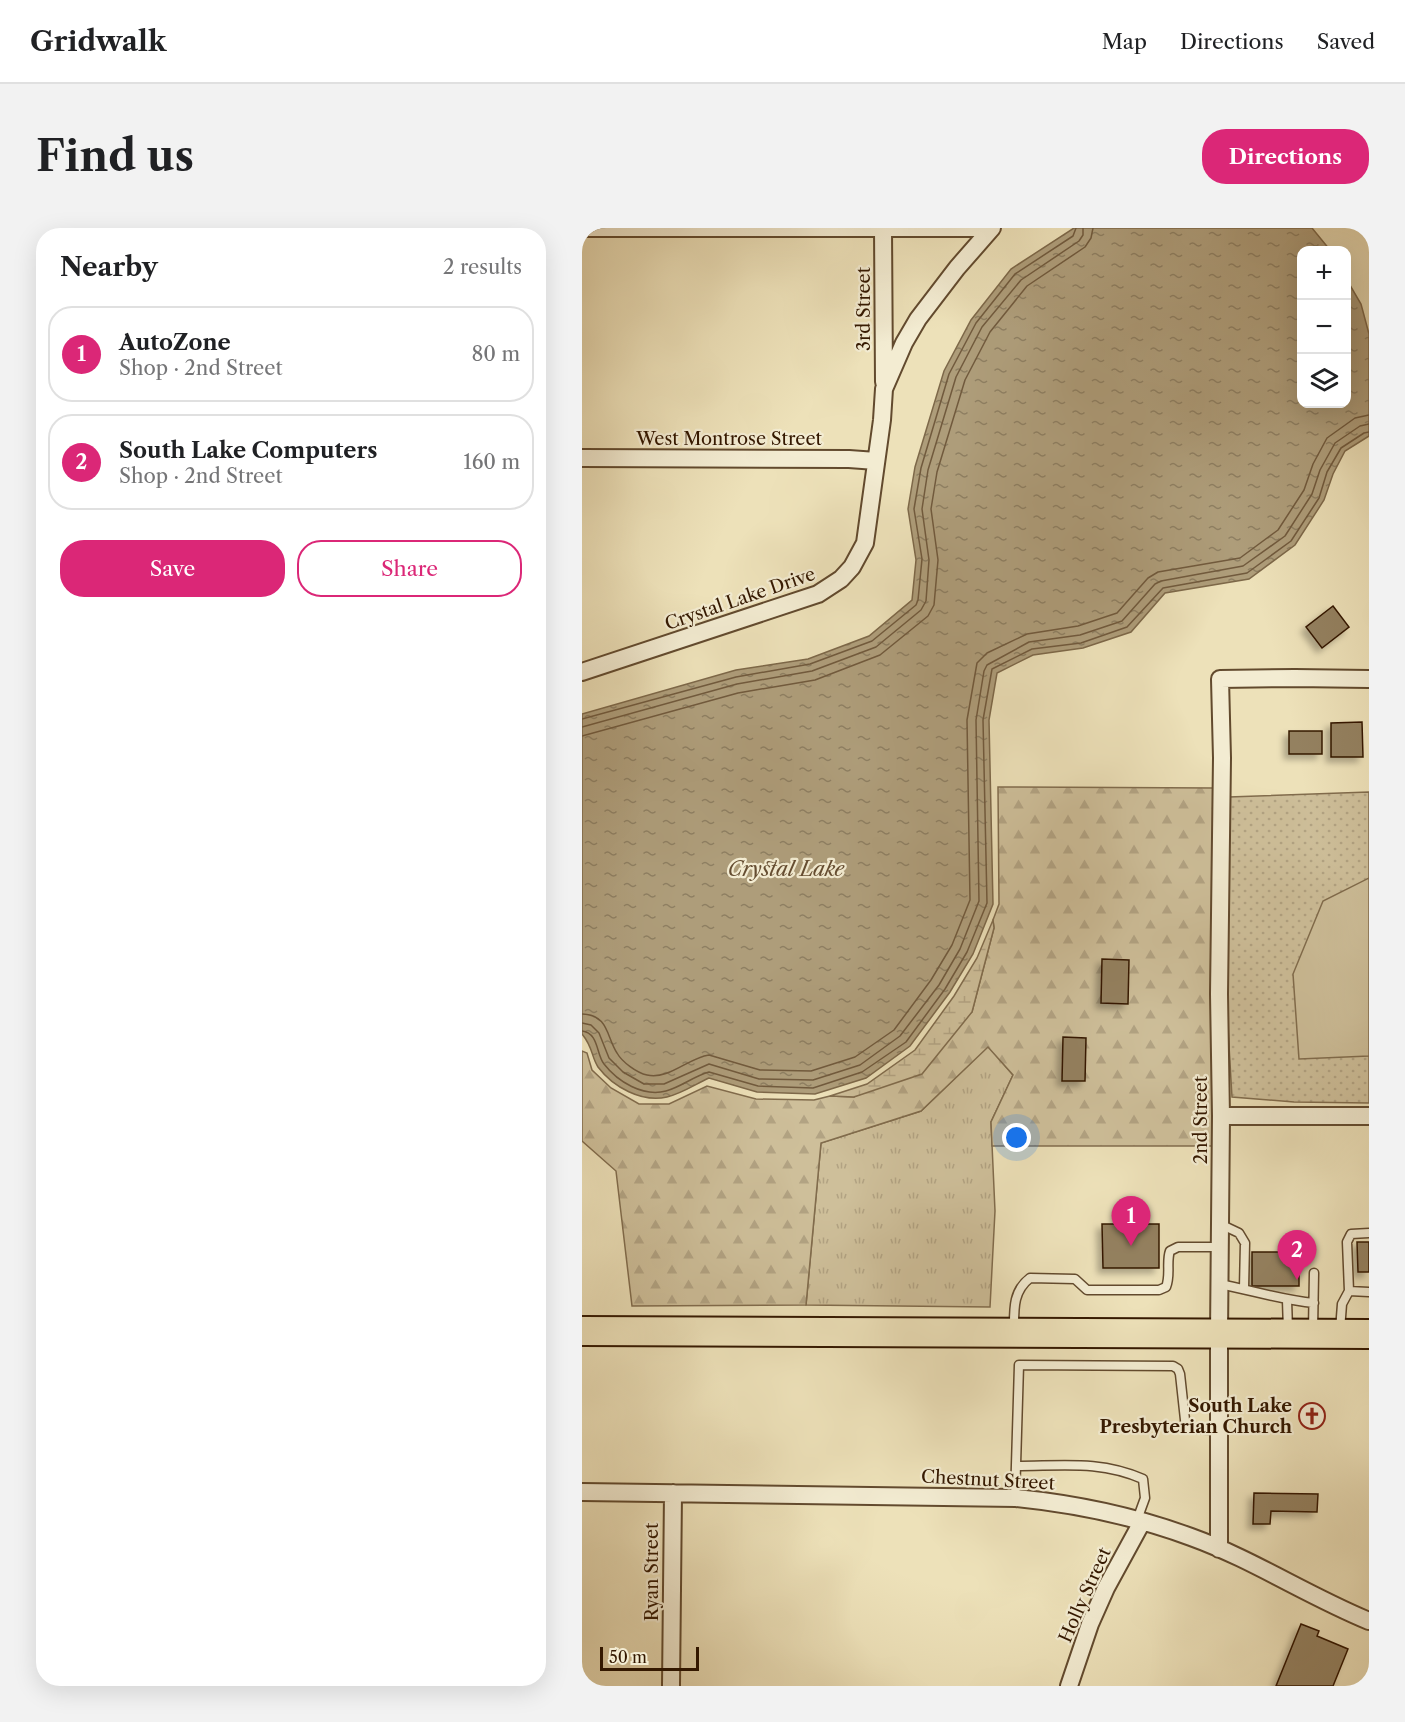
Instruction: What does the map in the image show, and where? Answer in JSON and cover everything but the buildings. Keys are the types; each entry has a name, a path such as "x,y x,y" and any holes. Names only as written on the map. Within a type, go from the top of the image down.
{"highway":[{"path":"582,1331 1369,1334"}],"street":[{"path":"582,228 978,228"},
{"name":"Crystal Lake Drive","path":"582,672 827,589 841,579 852,567 865,543 884,389 918,319 957,268 992,228"},
{"name":"3rd Street","path":"883,229 884,389"},
{"name":"West Montrose Street","path":"582,458 876,461"},
{"name":"2nd Street","path":"1219,1549 1218,1333 1221,1116 1219,994 1222,758 1220,680 1369,679"},
{"path":"1221,1116 1369,1116"},
{"name":"Chestnut Street","path":"582,1492 1016,1498 1065,1503 1100,1509 1191,1537 1369,1621"},
{"name":"Ryan Street","path":"671,1686 673,1493"},
{"name":"Holly Street","path":"1069,1686 1090,1624 1139,1521"}],"lane":[{"path":"1220,1224 1239,1233 1245,1243 1244,1288"},
{"path":"1314,1334 1342,1304 1349,1291 1347,1242 1351,1234 1369,1233"},
{"path":"1014,1333 1014,1305 1019,1289 1030,1278 1075,1279 1086,1290 1159,1290 1166,1287 1168,1281 1170,1251 1178,1247 1220,1247"},
{"path":"1314,1273 1314,1334"},
{"path":"1219,1284 1244,1288 1287,1300 1314,1303"},
{"path":"1349,1291 1369,1292"},
{"path":"1287,1300 1314,1334"},
{"path":"1016,1498 1019,1365 1173,1366 1180,1374 1186,1429 1219,1430"},
{"path":"1016,1466 1088,1464 1128,1472 1143,1479 1145,1498 1139,1521"}],"green space":[{"path":"998,787 1215,788 1214,1146 992,1146 991,1122 1013,1075 988,1047 921,1111 821,1143 806,1305 632,1306 616,1171 582,1141 582,1051 587,1053 592,1070 611,1088 639,1104 669,1104 707,1086 756,1099 814,1100 830,1096 854,1097 972,1012 994,928 993,920 999,904"},
{"path":"1369,792 1369,1103 1294,1102 1232,1097 1226,994 1229,797"},
{"path":"1369,878 1369,1056 1299,1059 1293,974 1323,901"},
{"path":"993,920 994,928 972,1012 922,1074 854,1097 830,1096 867,1084 915,1050 954,996 977,958"},
{"path":"988,1046 1013,1075 991,1122 995,1211 990,1307 806,1305 821,1143 921,1111"}],"water":[{"name":"Crystal Lake","path":"1074,228 1312,228 1327,246 1297,246 1297,408 1351,408 1351,287 1361,304 1369,334 1369,436 1345,451 1333,474 1324,500 1295,545 1249,579 1165,593 1131,632 1083,648 1033,655 997,673 989,720 993,904 973,954 950,992 910,1046 866,1078 815,1094 757,1092 709,1078 667,1097 648,1098 629,1092 612,1081 598,1067 582,1034 582,714 736,670 808,659 869,636 912,600 916,560 908,509 915,467 944,371 971,320 1011,269"}],"place":[{"name":"AutoZone","path":"1131,1246"},
{"name":"South Lake Computers","path":"1297,1280"},
{"name":"South Lake Presbyterian Church","path":"1312,1416"}]}
